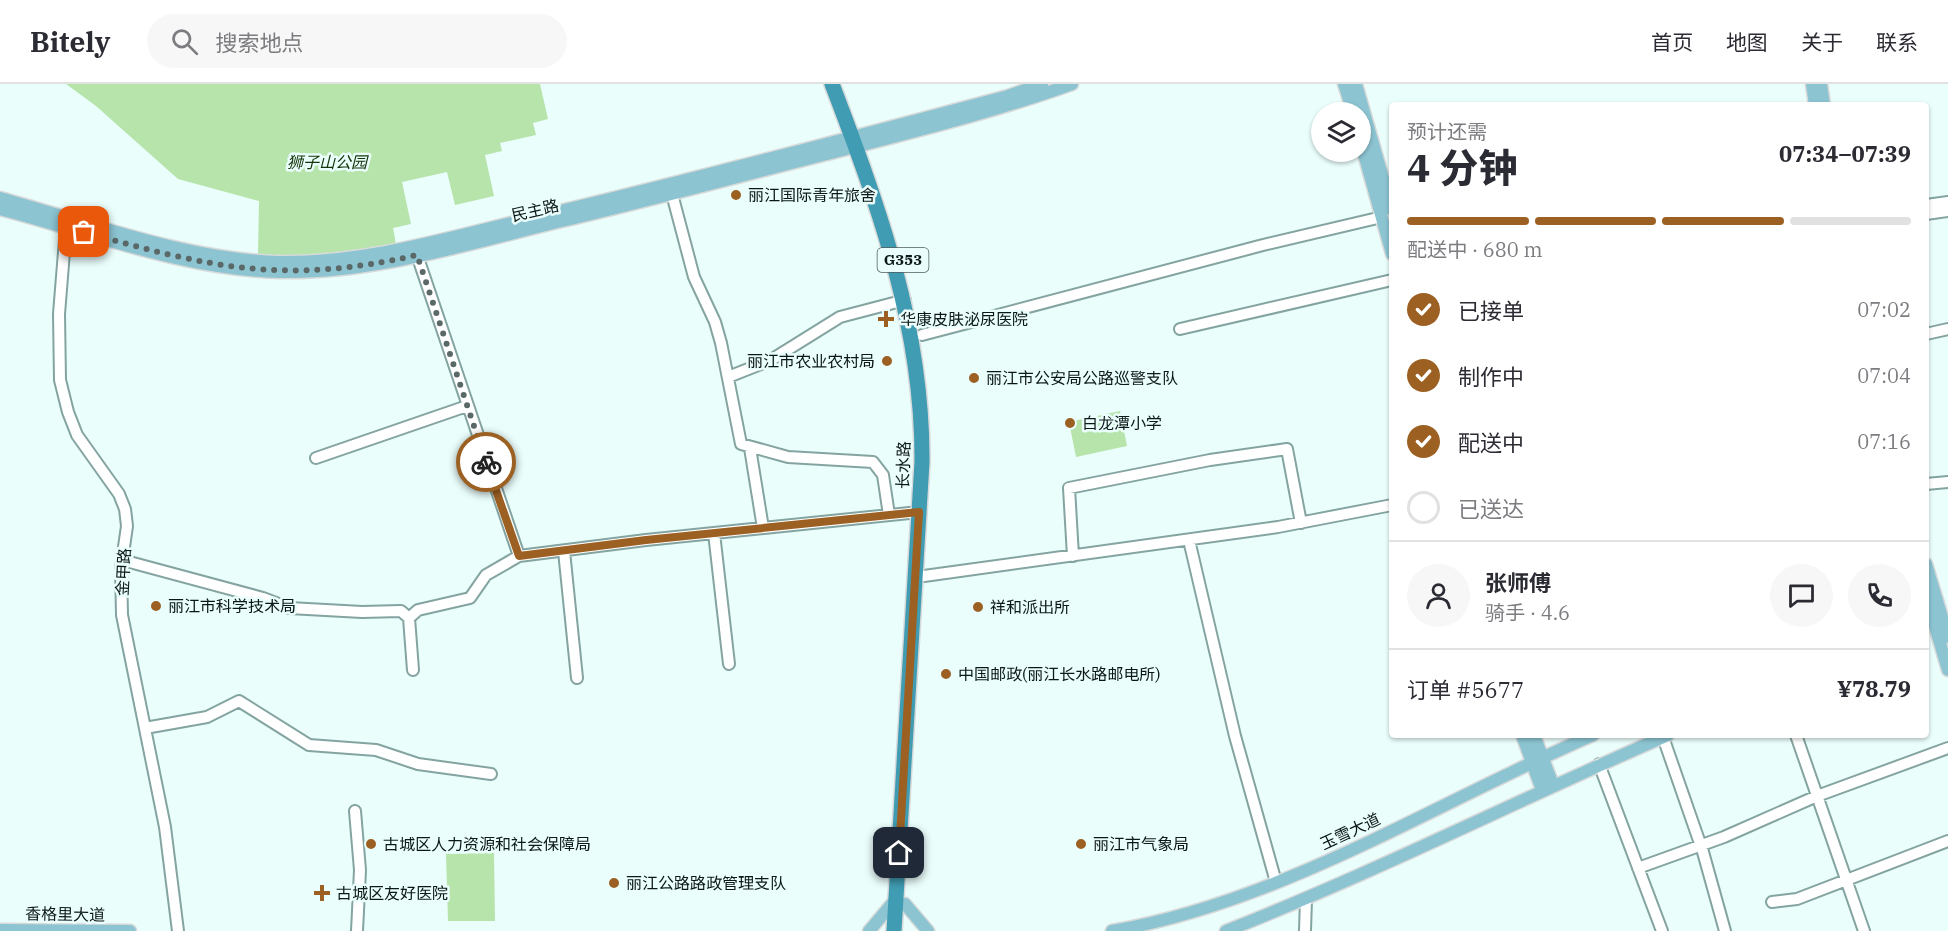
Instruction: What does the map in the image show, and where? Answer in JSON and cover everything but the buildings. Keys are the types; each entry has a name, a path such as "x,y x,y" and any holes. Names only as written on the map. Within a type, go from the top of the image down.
{"highway":[{"name":"长水路","path":"832,84 857,141 905,265 922,335 928,379 931,434 924,576 900,902 894,931"},
{"name":"长水路","path":"842,84 905,300 915,353 921,407 919,512 900,902 903,931"}],"main road":[{"name":"民主路","path":"0,209 179,258 256,271 338,270 417,255 672,194 857,141 1042,84"},
{"name":"民主路","path":"0,198 205,253 256,261 320,261 355,258 1011,106 1072,84"},
{"path":"1344,84 1350,102"},
{"path":"1356,84 1389,230"},
{"path":"1812,84 1815,102"},
{"path":"1821,84 1824,102"},
{"path":"1368,162 1387,214"},
{"path":"1929,579 1948,670"},
{"path":"1938,626 1948,637"},
{"path":"1524,738 1537,760 1547,787"},
{"path":"1534,738 1537,760"},
{"name":"玉雪大道","path":"1112,931 1217,906 1276,882 1370,841 1586,738"},
{"path":"1226,931 1306,899 1547,787 1661,738"},
{"path":"869,931 900,902 928,931"},
{"name":"香格里大道","path":"0,930 130,931"}],"street":[{"path":"672,194 694,278 718,332 741,444 788,457 873,462 883,475 890,515"},
{"path":"1929,205 1948,202"},
{"path":"1929,214 1948,211"},
{"path":"922,335 1387,214"},
{"name":"金甲路","path":"66,227 58,328 62,391 77,435 122,501 127,526 120,590 125,633 165,827 178,931"},
{"path":"417,255 519,556"},
{"path":"1180,329 1389,281"},
{"path":"728,377 771,360 840,317 905,300"},
{"path":"1929,333 1948,328"},
{"path":"316,458 467,406"},
{"path":"750,448 763,528"},
{"path":"1073,556 1069,488 1210,460 1287,449 1301,523"},
{"path":"1929,484 1948,482"},
{"path":"924,576 1189,540 1301,523 1389,506"},
{"path":"409,618 418,610 470,597 486,575 519,556 919,512"},
{"path":"714,533 729,664"},
{"path":"1189,540 1235,736 1276,882"},
{"path":"564,551 577,678"},
{"path":"122,560 263,598 289,608 362,612 401,611 409,618 413,670"},
{"path":"145,728 207,717 239,700 309,745 376,750 418,764 491,774"},
{"path":"1667,738 1725,931"},
{"path":"1797,738 1864,931"},
{"path":"1638,868 1701,846 1817,796 1948,748"},
{"path":"1599,764 1662,931"},
{"path":"355,811 360,870 357,931"},
{"path":"1772,903 1797,899 1948,842"},
{"path":"1305,931 1306,899"}],"green space":[{"name":"狮子山公园","path":"66,84 540,84 548,119 533,123 536,135 500,143 502,151 485,155 494,196 455,205 447,172 402,182 411,224 393,228 396,244 333,256 258,255 259,201 178,179 96,106"},
{"path":"1120,411 1127,446 1076,457 1069,422"},
{"path":"494,853 495,921 448,921 446,854"}],"way so far":[{"path":"84,232 179,258 256,271 338,270 417,255 486,462"}],"place":[{"name":"丽江国际青年旅舍","path":"736,195"},
{"name":"华康皮肤泌尿医院","path":"886,319"},
{"name":"丽江市农业农村局","path":"887,361"},
{"name":"丽江市公安局公路巡警支队","path":"974,378"},
{"name":"白龙潭小学","path":"1070,423"},
{"name":"丽江市科学技术局","path":"156,606"},
{"name":"祥和派出所","path":"978,607"},
{"name":"中国邮政(丽江长水路邮电所)","path":"946,674"},
{"name":"古城区人力资源和社会保障局","path":"371,844"},
{"name":"丽江市气象局","path":"1081,844"},
{"name":"丽江公路路政管理支队","path":"614,883"},
{"name":"古城区友好医院","path":"322,893"}],"route":[{"path":"486,462 519,556 646,540 919,512 899,853"}]}
